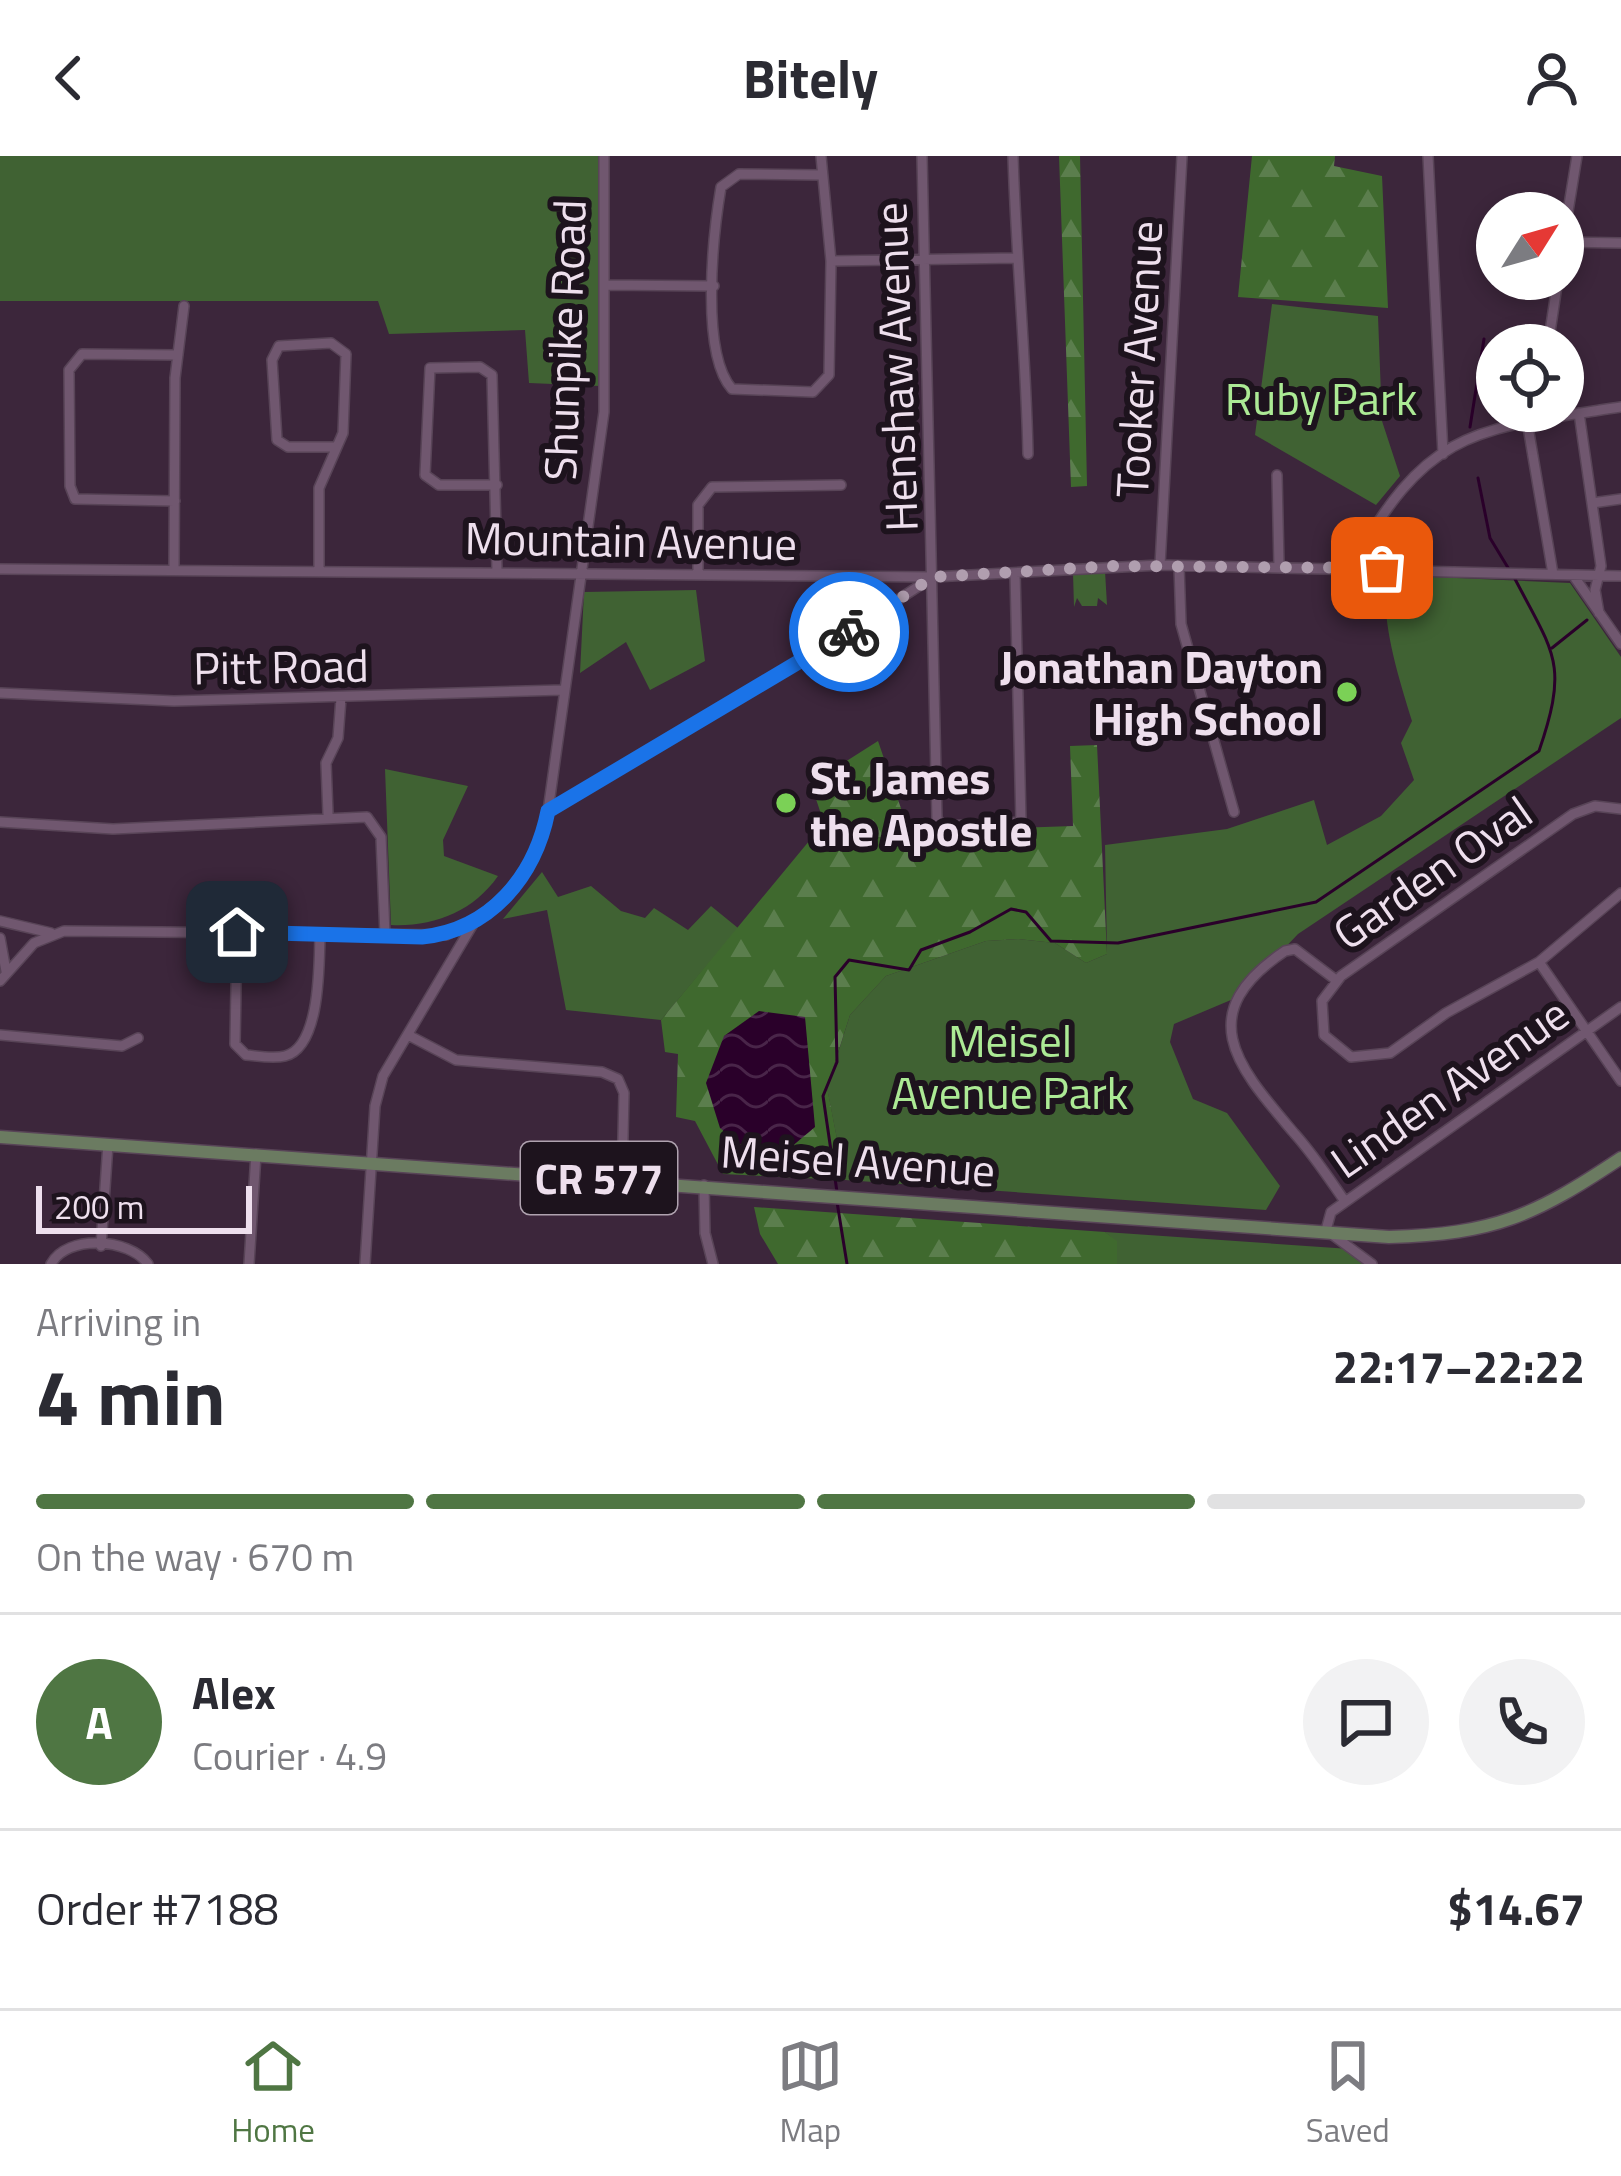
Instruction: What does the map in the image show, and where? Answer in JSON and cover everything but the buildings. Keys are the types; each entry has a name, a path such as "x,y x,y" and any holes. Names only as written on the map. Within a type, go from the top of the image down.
{"main road":[{"name":"Meisel Avenue","path":"0,1137 1389,1237 1492,1228 1553,1201 1621,1158"}],"street":[{"name":"Shunpike Road","path":"474,922 510,892 529,867 548,811 604,412 604,156"},
{"path":"821,156 831,262 830,375 813,392 739,392 728,385 716,344 715,225 725,180 740,174 821,175"},
{"name":"Henshaw Avenue","path":"922,156 937,820 944,826 1021,822 1015,573"},
{"path":"1013,156 1016,258 1025,301 1028,454"},
{"name":"Tooker Avenue","path":"1160,565 1182,156"},
{"path":"1428,156 1443,454"},
{"path":"1571,192 1577,156"},
{"path":"1584,242 1621,243"},
{"path":"831,262 1016,258"},
{"path":"605,285 714,286"},
{"path":"174,570 178,355 184,306"},
{"path":"319,570 319,488 335,447 344,423 343,349 327,343 279,346 272,360 277,440 288,447 335,447"},
{"path":"175,501 75,499 70,486 69,370 82,354 178,355"},
{"path":"497,485 439,485 425,475 430,368 480,367 492,375 497,485 497,571"},
{"path":"1584,412 1621,407"},
{"path":"1352,566 1389,500 1443,454 1482,432"},
{"path":"1536,432 1553,574"},
{"path":"1582,432 1599,613"},
{"path":"1276,476 1279,566"},
{"path":"698,574 698,505 712,487 841,485"},
{"path":"1592,503 1621,499"},
{"name":"Mountain Avenue","path":"0,569 933,577 1160,565 1621,576"},
{"path":"1179,566 1181,624 1234,812"},
{"path":"1573,575 1621,644"},
{"path":"548,811 822,649 933,577"},
{"name":"Pitt Road","path":"0,693 174,700 563,690"},
{"path":"328,814 326,763 338,738 341,698"},
{"name":"Garden Oval","path":"1621,809 1595,806 1573,814 1336,980 1321,1006 1324,1035 1342,1053 1371,1059 1539,962 1621,892"},
{"path":"0,822 112,829 242,826 328,814 359,815 377,827 386,935"},
{"path":"0,921 51,933 386,935 446,934 474,922"},
{"path":"365,1264 378,1091 474,922"},
{"path":"237,932 235,1044 246,1055 280,1057 296,1049 311,1022 320,934"},
{"path":"3,976 51,933"},
{"path":"0,938 3,976"},
{"path":"1336,980 1295,950 1285,951 1241,997 1230,1037 1241,1070 1344,1200"},
{"path":"1539,962 1621,1081"},
{"name":"Linden Avenue","path":"1326,1229 1330,1212 1344,1200 1621,1007"},
{"path":"0,1035 122,1046 138,1038"},
{"path":"408,1035 456,1060 602,1072 618,1079 624,1093 622,1180"},
{"path":"101,1246 108,1144"},
{"path":"249,1264 256,1154"},
{"path":"704,1185 705,1233 712,1264"},
{"path":"1326,1229 1372,1264"},
{"path":"51,1264 66,1246 132,1250 148,1264"}],"green space":[{"path":"0,156 600,156 600,386 529,383 525,330 389,334 378,301 0,301"},
{"path":"1059,156 1080,156 1087,486 1071,487"},
{"path":"1252,156 1335,156 1334,166 1382,176 1388,308 1238,297"},
{"name":"Ruby Park","path":"1272,304 1378,316 1382,421 1400,476 1376,505 1255,435"},
{"path":"1105,571 1107,605 1098,598 1097,606 1082,606 1077,598 1074,607 1073,573"},
{"name":"Meisel Avenue Park","path":"1389,575 1570,583 1621,657 1621,718 1298,934 1238,997 1174,1024 1170,1042 1193,1099 1227,1113 1280,1186 1266,1210 845,1180 827,1088 850,1015 886,976 986,941 1055,943 1086,963 1107,954 1105,845 1227,829 1314,800 1327,845 1381,816 1414,780 1401,743 1412,721 1388,627"},
{"path":"696,590 705,661 650,690 626,642 580,673 584,592"},
{"path":"878,741 906,823 934,820 935,831 1073,826 1070,746 1097,745 1107,954 1086,963 1055,943 986,941 886,976 850,1015 827,1087 845,1180 723,1174 695,1121 676,1117 678,1054 665,1052 661,1020 824,823 816,799 834,769"},
{"path":"385,769 468,786 443,840 444,856 498,876 477,899 451,915 391,925"},
{"path":"542,872 558,897 591,886 621,911 645,918 654,908 688,930 711,906 738,928 661,1020 566,1010 547,910 503,919"},
{"path":"754,1207 1105,1232 1117,1241 1117,1264 778,1264 760,1234"},
{"path":"1105,1232 1350,1249 1367,1264 1117,1264 1117,1242"}],"water":[{"path":"759,1011 805,1017 815,1127 784,1153 739,1144 720,1128 706,1083 724,1036"}],"waterway":[{"path":"1470,427 1476,389"},
{"path":"1478,478 1490,538 1510,571"},
{"path":"837,1192 823,1096 837,1062 835,977 849,960 909,970 921,950 970,932 1011,909 1026,912 1051,941 1118,943 1316,902 1539,751 1553,698 1553,660 1515,579"},
{"path":"1552,648 1587,620"},
{"path":"837,1202 847,1264"}],"way so far":[{"path":"849,632 933,577 1160,565 1382,568"}],"place":[{"name":"Jonathan Dayton High School","path":"1347,692"},
{"name":"St. James the Apostle","path":"786,803"}],"route":[{"path":"237,932 422,937 446,934 474,922 510,892 529,867 548,811 849,632"}]}
